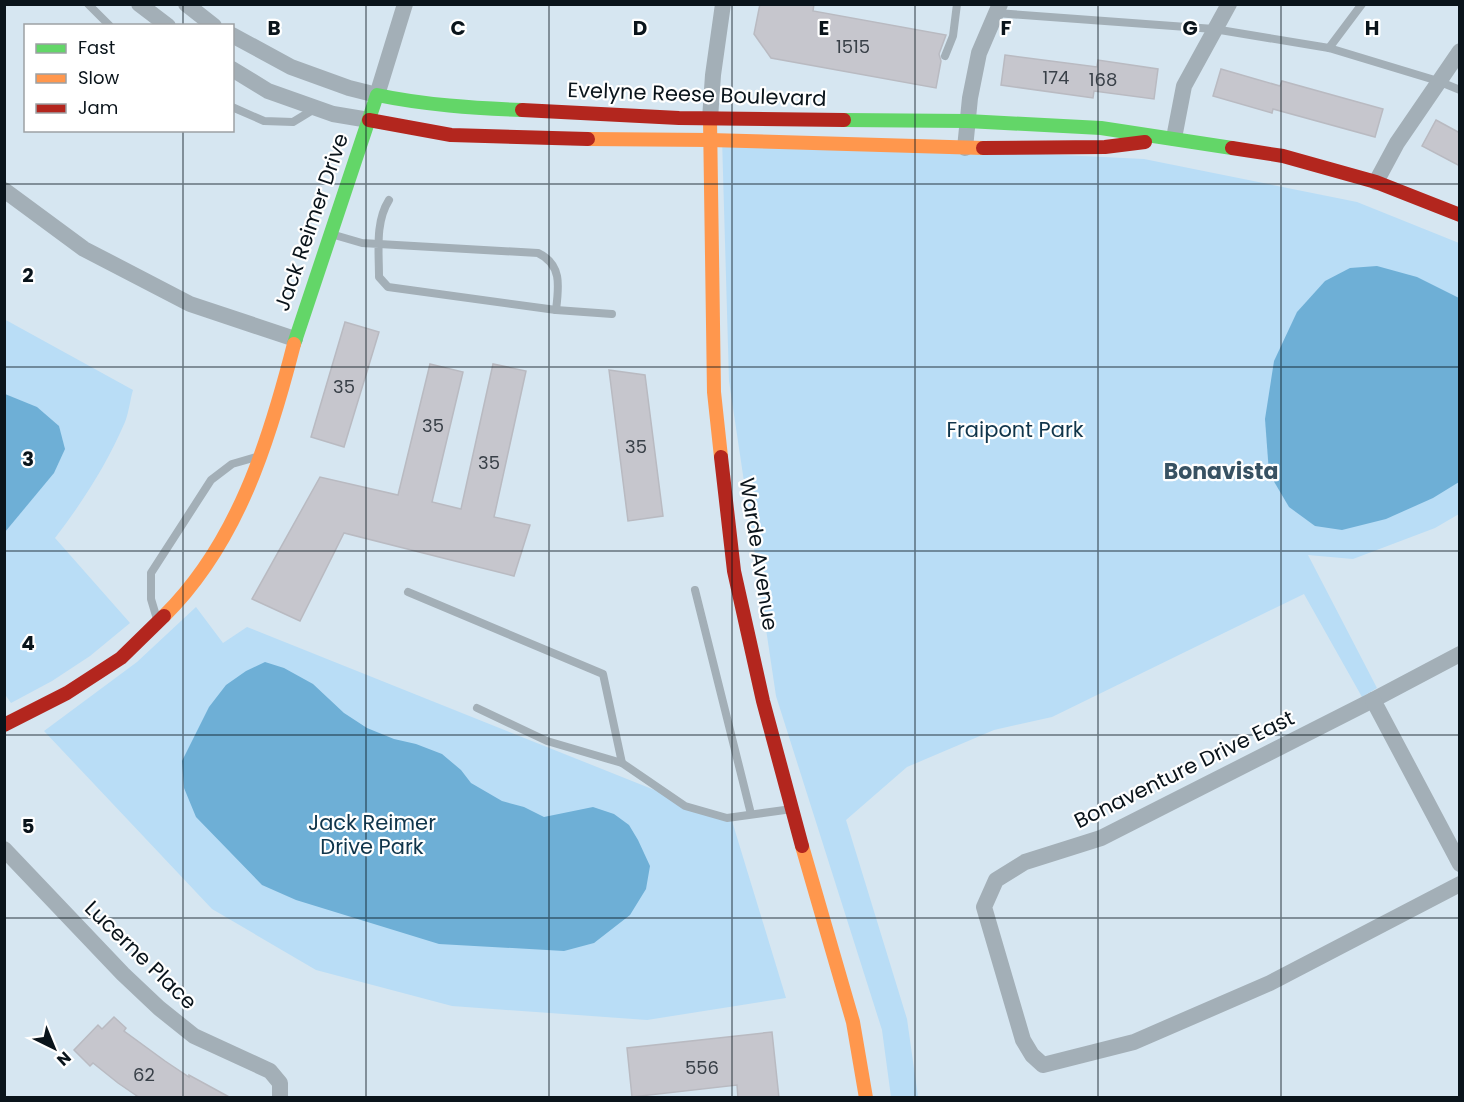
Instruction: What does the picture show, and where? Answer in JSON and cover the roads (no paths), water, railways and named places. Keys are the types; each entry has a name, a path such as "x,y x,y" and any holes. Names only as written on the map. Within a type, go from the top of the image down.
{"street":[{"path":"139,4 165,24"},
{"path":"186,4 211,24"},
{"name":"Jack Reimer Drive","path":"4,725 68,693 121,658 174,606 212,556 245,498 278,407 295,339 369,120 405,4"},
{"name":"Warde Avenue","path":"723,4 713,75 710,119 714,393 734,571 762,701 854,1022 866,1098"},
{"path":"1174,138 1184,86 1229,4"},
{"path":"965,148 967,121 979,53 998,9"},
{"name":"Evelyne Reese Boulevard","path":"234,37 291,67 349,88 406,101 458,107 710,119 967,121 1101,128 1283,156 1376,182 1460,215"},
{"path":"1376,182 1397,143 1460,51"},
{"name":"Evelyne Reese Boulevard","path":"234,70 268,91 333,114 451,135 1014,149 1105,147 1174,138"},
{"path":"4,190 84,249 190,304 295,339"},
{"name":"Bonaventure Drive East","path":"1460,654 1101,838 1025,862 996,880 984,907 1023,1040 1032,1055 1043,1065 1134,1042 1270,983 1460,884"},
{"path":"1373,700 1460,864"},
{"name":"Lucerne Place","path":"4,849 123,974 159,1008 194,1036 270,1071 280,1083 280,1098"}],"lane":[{"path":"88,4 108,24"},
{"path":"1329,48 1362,4"},
{"path":"945,56 953,36 956,5"},
{"path":"998,9 1214,29 1329,48 1438,81 1460,90"},
{"path":"234,108 264,121 293,122 317,108"},
{"path":"389,200 380,220 379,244 379,277 388,287 612,314"},
{"path":"331,234 362,243 538,253 548,257 556,268 558,291 556,309"},
{"path":"158,622 151,599 151,573 211,480 232,464 261,455"},
{"path":"695,590 751,814"},
{"path":"408,592 603,674 622,763"},
{"path":"477,708 547,741 622,763 685,806 727,818 792,809"}],"district":[{"name":"Bonavista","path":"1221,471"}],"park label":[{"name":"Fraipont Park","path":"1015,429"},
{"name":"Jack Reimer Drive Park","path":"372,834"}]}
